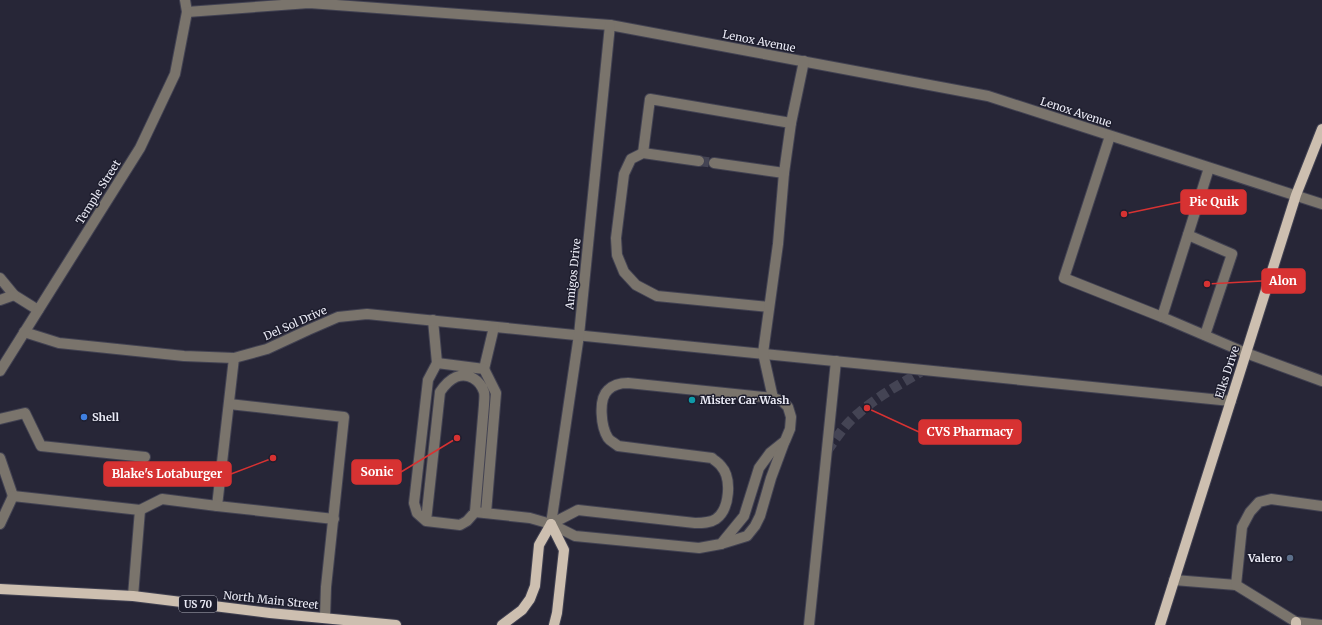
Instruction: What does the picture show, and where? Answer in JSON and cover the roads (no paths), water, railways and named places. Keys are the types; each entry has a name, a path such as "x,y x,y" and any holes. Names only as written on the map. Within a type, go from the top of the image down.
{"main road":[{"name":"Elks Drive","path":"1160,625 1296,194 1322,129"},
{"path":"502,625 522,610 530,599 535,586 539,545 551,524"},
{"path":"551,524 564,550 557,613 554,625"},
{"name":"North Main Street","path":"0,589 133,596 270,613 325,617 396,625"}],"street":[{"path":"186,0 187,12"},
{"name":"Lenox Avenue","path":"187,12 309,3 610,25 988,96 1209,168 1296,194 1322,204"},
{"name":"Temple Street","path":"0,369 140,148 175,74 187,12"},
{"name":"Amigos Drive","path":"551,524 579,335 610,25"},
{"path":"773,398 763,353 778,244 784,173 791,123 804,61"},
{"path":"643,153 650,99 791,123"},
{"path":"1110,136 1064,278 1162,317 1246,353 1322,381"},
{"path":"699,161 643,153 631,159 624,174 616,238 617,255 624,272 636,285 657,296 769,307"},
{"path":"714,163 784,173"},
{"path":"1162,317 1209,168"},
{"path":"1188,236 1232,254 1205,335"},
{"path":"0,278 14,295 38,310"},
{"path":"0,300 14,295"},
{"name":"Del Sol Drive","path":"24,332 59,343 184,356 234,358 267,350 338,317 367,314 1231,401"},
{"path":"433,320 437,363 428,380 414,503 417,513 426,521 460,524 480,513 530,518 551,524 575,536 699,548 721,544 747,536 755,526 760,516 771,478 790,429 791,417 788,407 782,401 773,398 628,383 618,384 608,390 603,398 603,425 608,438 618,446 712,458 722,467 728,481 728,495 725,508 717,518 707,523 695,523 578,510 551,524"},
{"path":"480,513 496,393 484,369 494,327"},
{"path":"217,506 234,358"},
{"path":"809,625 836,361"},
{"path":"437,363 484,369"},
{"path":"426,521 440,392 447,383 456,376 468,376 478,380 484,392 480,513"},
{"path":"229,404 344,417 326,587 325,617"},
{"path":"0,419 25,413 41,446 145,457"},
{"path":"721,544 744,516 759,468 770,453 785,441"},
{"path":"0,458 13,496 0,524"},
{"path":"13,496 140,510 162,499 334,518"},
{"path":"1236,584 1242,527 1250,512 1259,502 1271,499 1322,506"},
{"path":"133,596 140,510"},
{"path":"1174,580 1236,584 1296,623 1321,625"}],"tunnel":[{"path":"699,161 714,163"},
{"path":"827,451 838,435 854,417 890,390 924,370"}],"place":[{"name":"Pic Quik","path":"1124,214"},
{"name":"Alon","path":"1207,284"},
{"name":"Mister Car Wash","path":"692,400"},
{"name":"CVS Pharmacy","path":"867,408"},
{"name":"Shell","path":"84,417"},
{"name":"Sonic","path":"457,438"},
{"name":"Blake's Lotaburger","path":"273,458"},
{"name":"Valero","path":"1290,558"}]}
